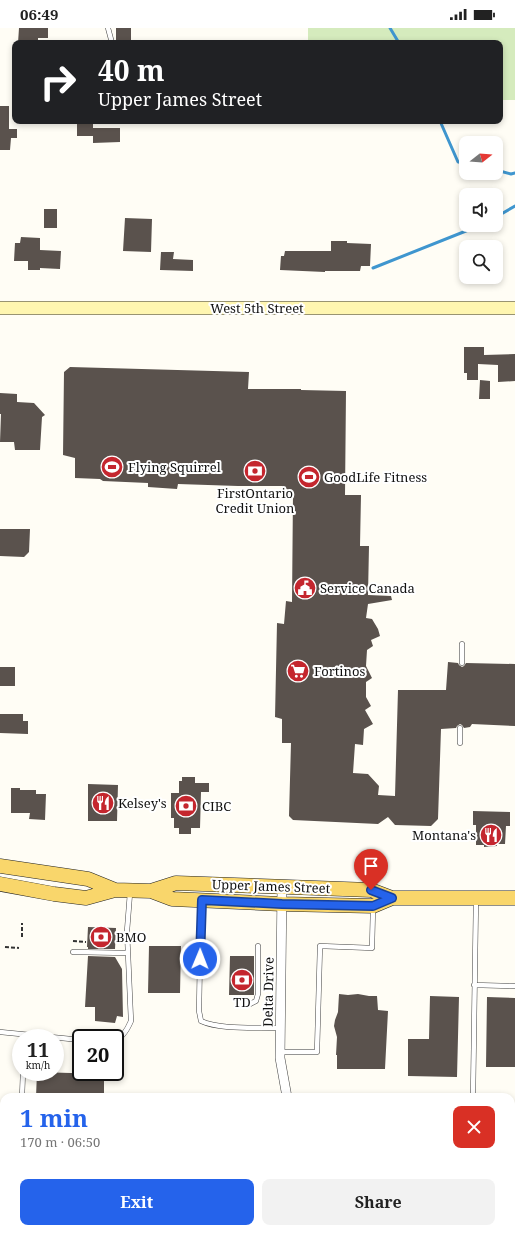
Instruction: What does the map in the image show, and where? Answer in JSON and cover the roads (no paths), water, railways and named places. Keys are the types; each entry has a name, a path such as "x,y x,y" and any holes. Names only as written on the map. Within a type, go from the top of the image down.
{"main road":[{"name":"Upper James Street","path":"0,866 88,879 114,890"},
{"name":"Upper James Street","path":"151,891 176,883 371,890 392,898 515,898"},
{"name":"Upper James Street","path":"0,884 86,898 114,890 151,891 172,899 282,904 373,906 392,898"}],"street":[{"name":"West 5th Street","path":"0,308 515,308"},
{"name":"Delta Drive","path":"282,887 280,1058 286,1093"}],"lane":[{"path":"108,28 111,40"},
{"path":"462,644 462,663"},
{"path":"460,728 460,743"},
{"path":"124,1033 131,1021 127,931 130,890"},
{"path":"473,1093 476,898"},
{"path":"202,900 199,1011 201,1021 218,1026 280,1028"},
{"path":"280,1052 317,1052 320,946 372,948 373,906"},
{"path":"250,1004 256,1001 258,994 258,946"},
{"path":"73,952 128,953"},
{"path":"474,985 515,986"},
{"path":"0,1032 12,1034"},
{"path":"22,1093 23,1081"}],"waterway":[{"path":"390,28 397,40"},
{"path":"441,124 459,162"},
{"path":"503,172 511,174 515,173"},
{"path":"503,213 515,206"},
{"path":"373,268 463,232"}],"place":[{"name":"Flying Squirrel","path":"112,467"},
{"name":"FirstOntario Credit Union","path":"255,471"},
{"name":"GoodLife Fitness","path":"309,477"},
{"name":"Service Canada","path":"305,588"},
{"name":"Fortinos","path":"298,671"},
{"name":"Kelsey's","path":"103,803"},
{"name":"CIBC","path":"186,806"},
{"name":"Montana's","path":"491,835"},
{"name":"BMO","path":"101,937"},
{"name":"TD","path":"242,980"}]}
